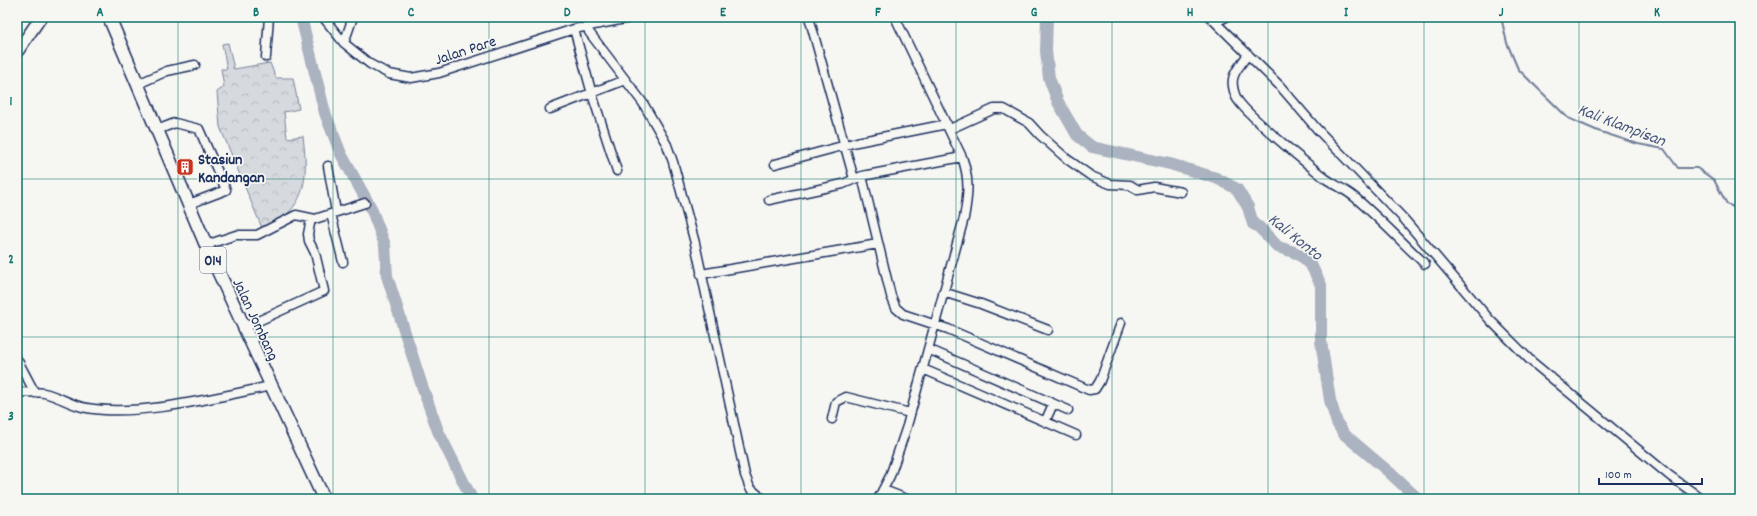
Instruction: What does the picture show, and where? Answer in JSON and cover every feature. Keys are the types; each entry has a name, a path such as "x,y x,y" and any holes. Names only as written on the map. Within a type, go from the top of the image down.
{"main road":[{"name":"Jalan Jombang","path":"110,17 206,246 324,499"}],"street":[{"path":"17,52 41,17"},
{"path":"266,57 269,17"},
{"name":"Jalan Pare","path":"323,17 344,43 370,64 389,74 411,78 439,73 574,29 635,17"},
{"path":"344,43 353,17"},
{"path":"586,17 594,40 642,103 667,145 682,188 745,475 750,488 763,499"},
{"path":"809,17 854,179"},
{"path":"878,499 884,490 897,457 923,369 968,198 968,181 962,157 895,17"},
{"path":"1213,20 1226,17"},
{"path":"1213,20 1248,54 1382,195 1490,320 1526,356 1670,476 1702,499"},
{"path":"574,29 592,94 617,171"},
{"path":"1248,54 1236,69 1234,74 1234,90 1239,102 1251,115 1327,179 1358,200 1425,264"},
{"path":"138,84 167,71 194,65"},
{"path":"550,109 625,80"},
{"path":"775,164 845,145 948,126 994,109 1004,109 1029,123 1067,159 1091,176 1105,183 1116,185 1124,183 1138,190 1154,187 1181,192"},
{"path":"157,130 175,123 193,129 199,129 226,190 189,204"},
{"path":"769,200 843,184 862,176 962,157"},
{"path":"328,166 333,213 343,262"},
{"path":"862,176 878,244 896,308 911,318 934,324 1089,390 1095,389 1100,381 1121,323"},
{"path":"206,246 236,235 257,235 296,215 311,219 365,202"},
{"path":"243,328 324,291 315,253 309,241 308,234 311,219"},
{"path":"701,274 878,244"},
{"path":"943,292 981,304 1048,330"},
{"path":"928,349 1068,410"},
{"path":"17,359 32,393"},
{"path":"923,369 1076,435"},
{"path":"17,391 46,393 86,408 130,409 189,402 271,386"},
{"path":"832,419 836,402 846,397 910,413"},
{"path":"1045,422 1053,404"},
{"path":"884,490 907,499"}],"green space":[{"path":"228,43 234,69 270,63 276,78 293,78 299,109 284,112 287,138 303,136 305,178 303,188 294,207 286,215 262,228 220,127 217,92 224,87 221,69 227,69 222,44"}],"waterway":[{"path":"301,17 325,113 341,154 371,208 385,245 387,276 422,386 438,431 472,499"},
{"name":"Kali Konto","path":"1047,17 1046,51 1049,78 1058,102 1077,135 1092,147 1170,164 1216,178 1237,189 1248,207 1253,224 1259,227 1278,247 1294,252 1304,258 1312,267 1321,285 1321,341 1330,400 1337,423 1344,434 1418,499"},
{"name":"Kali Klampisan","path":"1501,17 1507,43 1518,69 1568,118 1598,131 1638,144 1664,149 1678,168 1697,168 1714,180 1727,204 1740,210"}],"place":[{"name":"Stasiun Kandangan","path":"185,167"}]}
